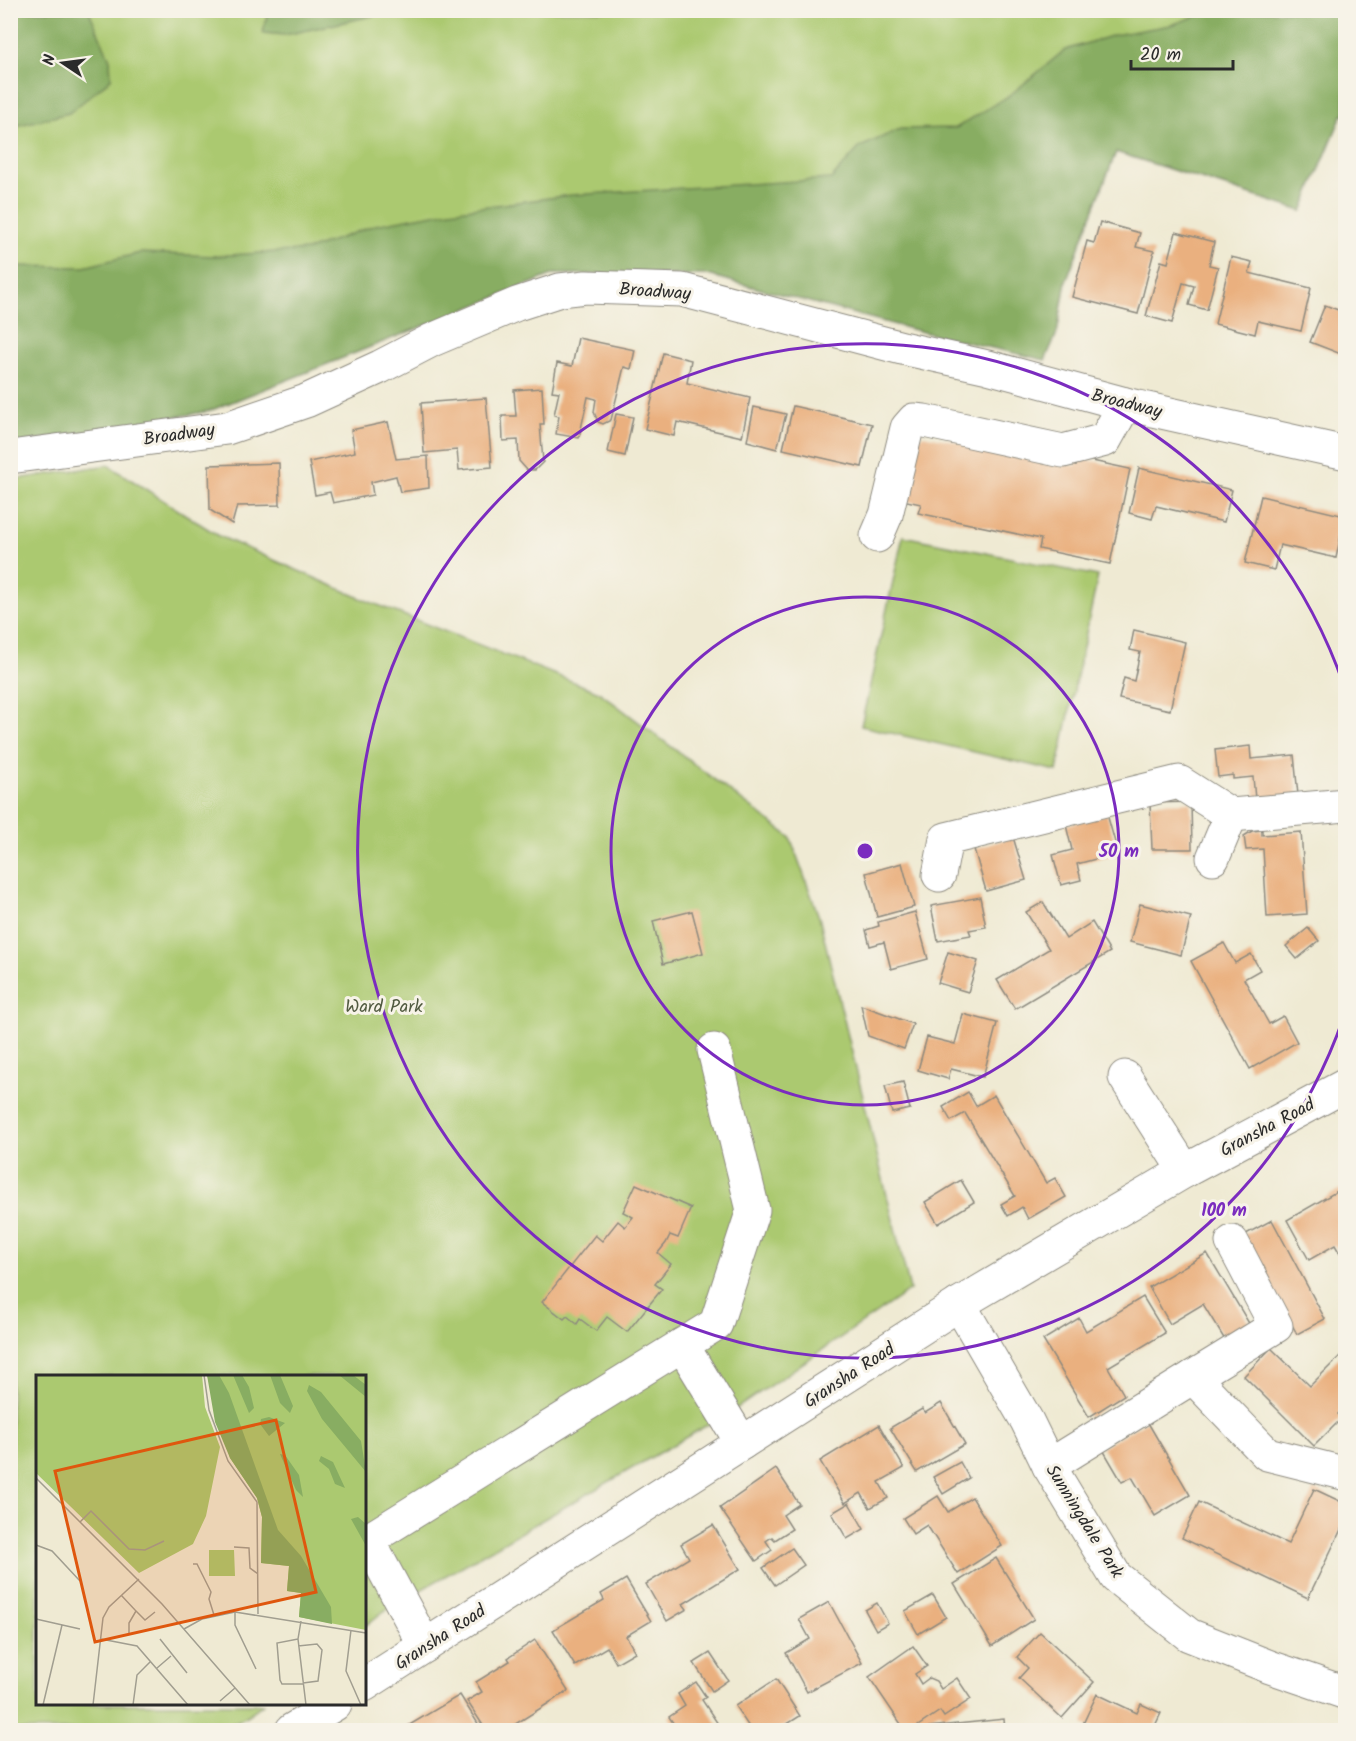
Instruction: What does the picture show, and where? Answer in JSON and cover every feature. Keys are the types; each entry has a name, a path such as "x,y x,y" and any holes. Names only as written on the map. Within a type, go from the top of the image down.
{"street":[{"name":"Broadway","path":"10,457 227,428 306,401 432,340 517,304 560,290 586,287 682,290 1125,404 1346,453"},
{"path":"877,536 886,515 907,428 914,420 924,420 1063,451 1105,440 1125,404"},
{"path":"939,875 946,839 1179,782 1231,814 1346,805"},
{"path":"1213,858 1231,814"},
{"path":"425,1646 368,1540 716,1324 753,1210 714,1050"},
{"path":"1125,1077 1185,1172"},
{"name":"Gransha Road","path":"366,1684 959,1304 1185,1172 1346,1085"},
{"path":"1048,1466 1276,1326 1232,1242"},
{"name":"Sunningdale Park","path":"959,1304 1027,1421 1048,1466 1116,1576 1189,1635 1270,1667 1344,1689"},
{"path":"682,1345 742,1443"},
{"path":"1193,1377 1267,1454 1343,1473"},
{"path":"292,1731 332,1705"}],"green space":[{"path":"268,10 395,11 285,35 263,33"},
{"path":"10,11 89,11 110,60 111,79 69,113 11,127"},
{"path":"11,11 1345,11 1345,116 1342,115 1302,211 1116,152 1066,281 1057,333 1045,360 919,331 708,275 554,274 209,411 11,445"},
{"path":"1211,11 1345,11 1345,116 1342,115 1302,211 1116,152 1066,281 1057,333 1045,360 919,331 708,275 554,274 209,411 11,445 11,266 84,267 140,253 215,256 308,250 375,225 450,211 572,195 831,179 860,147 900,129 956,128 1010,95 1065,50 1114,35 1171,25"},
{"name":"Ward Park","path":"108,465 219,536 365,600 599,692 790,837 819,917 910,1290 737,1408 384,1611 366,1625 366,1375 36,1375 36,1705 262,1705 221,1730 11,1730 11,480"},
{"path":"903,536 1098,576 1057,771 861,726"}],"building":[{"path":"1100,222 1140,233 1136,247 1154,251 1138,314 1072,297 1087,241 1094,243"},
{"path":"1176,232 1214,242 1209,265 1218,267 1207,310 1189,305 1194,286 1183,283 1172,323 1146,316 1161,261 1168,263"},
{"path":"1231,257 1252,262 1249,273 1311,288 1301,331 1258,321 1255,334 1215,324"},
{"path":"1325,305 1346,313 1346,356 1310,342"},
{"path":"578,338 635,350 631,369 624,367 611,420 603,424 598,422 594,412 596,399 588,397 579,438 556,434 559,416 554,415 559,392 552,391 557,363 572,366"},
{"path":"663,353 691,360 687,383 750,398 742,437 677,422 674,436 645,429"},
{"path":"542,388 544,424 540,424 543,462 535,470 527,470 519,461 518,440 503,441 502,416 516,416 514,390"},
{"path":"486,398 492,467 459,470 457,450 424,453 421,403"},
{"path":"793,406 872,424 862,467 783,449"},
{"path":"754,407 786,414 777,449 747,441"},
{"path":"616,414 633,417 625,456 608,452"},
{"path":"388,422 396,459 428,456 429,488 400,492 396,476 371,482 373,495 333,503 330,492 315,495 309,462 355,452 351,430"},
{"path":"923,435 1076,466 1078,458 1130,469 1110,564 1039,549 1041,539 918,513 921,504 902,500 914,443"},
{"path":"279,463 280,505 237,506 232,524 210,510 209,465"},
{"path":"1139,468 1232,490 1224,522 1156,506 1152,519 1129,513"},
{"path":"1261,496 1345,516 1336,558 1280,545 1274,570 1245,563"},
{"path":"1134,630 1185,642 1170,710 1119,699 1124,678 1134,681 1140,652 1130,650"},
{"path":"1250,746 1251,759 1294,755 1298,795 1255,799 1253,777 1233,779 1233,775 1218,777 1215,750"},
{"path":"1191,802 1192,849 1152,849 1150,803"},
{"path":"1107,814 1118,853 1077,864 1081,880 1061,885 1053,855 1072,850 1066,825"},
{"path":"1262,830 1262,835 1301,832 1307,914 1267,917 1263,849 1246,850 1244,836 1252,831"},
{"path":"1013,837 1026,880 986,891 974,849"},
{"path":"902,863 914,907 877,917 866,873"},
{"path":"980,897 986,927 969,930 971,935 938,941 931,906"},
{"path":"1043,902 1066,939 1092,922 1110,952 1015,1009 997,980 1049,949 1026,912"},
{"path":"1140,904 1191,917 1181,955 1130,942"},
{"path":"692,911 703,953 663,964 653,921"},
{"path":"915,912 928,959 891,969 884,942 870,946 866,930 879,926 878,922"},
{"path":"1308,928 1319,941 1297,959 1286,946"},
{"path":"1224,943 1235,963 1251,954 1260,970 1244,979 1269,1024 1283,1016 1297,1042 1250,1069 1191,961"},
{"path":"948,952 978,961 968,992 938,983"},
{"path":"861,1005 913,1024 904,1049 868,1036"},
{"path":"963,1014 997,1023 983,1077 951,1069 948,1079 918,1070 927,1037 955,1044"},
{"path":"903,1082 910,1109 892,1113 885,1086"},
{"path":"968,1092 976,1106 994,1095 1046,1183 1055,1178 1066,1197 1028,1219 1022,1207 1008,1216 1001,1204 1015,1196 965,1113 951,1121 943,1107"},
{"path":"961,1180 974,1202 938,1224 925,1202"},
{"path":"636,1184 691,1208 678,1238 670,1235 658,1253 671,1264 655,1284 662,1289 627,1332 607,1317 596,1331 580,1319 577,1324 567,1316 564,1319 542,1302 595,1235 602,1241 618,1221 625,1227 633,1217 623,1212"},
{"path":"1346,1186 1346,1264 1335,1245 1309,1260 1287,1220"},
{"path":"1272,1220 1325,1319 1297,1334 1244,1235"},
{"path":"1207,1253 1253,1330 1228,1345 1203,1304 1170,1324 1149,1287"},
{"path":"1143,1297 1165,1333 1108,1367 1124,1395 1089,1417 1043,1340 1079,1318 1086,1331"},
{"path":"1271,1348 1310,1386 1346,1350 1346,1406 1338,1414 1342,1418 1314,1446 1244,1376"},
{"path":"941,1403 965,1444 917,1472 890,1428 922,1409 925,1413"},
{"path":"1147,1421 1190,1495 1155,1516 1132,1477 1122,1482 1102,1448"},
{"path":"879,1425 904,1468 879,1482 888,1498 870,1508 861,1493 845,1503 820,1461"},
{"path":"960,1462 969,1478 943,1494 933,1477"},
{"path":"776,1469 799,1504 783,1515 792,1529 775,1540 772,1537 766,1541 772,1550 756,1561 720,1508"},
{"path":"1314,1489 1346,1504 1346,1519 1308,1598 1182,1538 1199,1502 1288,1544"},
{"path":"938,1496 948,1512 972,1497 1002,1546 958,1574 927,1525 913,1534 903,1518"},
{"path":"849,1503 864,1529 847,1539 832,1513"},
{"path":"713,1525 740,1569 683,1604 687,1609 667,1621 646,1584 689,1558 681,1544"},
{"path":"792,1548 804,1565 775,1585 763,1568"},
{"path":"996,1558 1034,1619 992,1646 954,1584"},
{"path":"626,1579 651,1621 626,1636 635,1652 616,1663 607,1647 575,1666 553,1630 604,1600 601,1594"},
{"path":"933,1595 946,1617 918,1634 905,1611"},
{"path":"829,1602 862,1663 807,1692 786,1653 810,1639 799,1619"},
{"path":"877,1603 888,1623 876,1630 865,1610"},
{"path":"1040,1632 1094,1682 1062,1718 1019,1678 1028,1668 1017,1657"},
{"path":"535,1640 568,1691 506,1730 486,1730 467,1701 482,1692 476,1682 510,1661 508,1658"},
{"path":"913,1646 927,1666 915,1674 921,1684 929,1678 936,1681 941,1689 957,1678 971,1699 944,1717 940,1711 912,1730 905,1730 869,1677"},
{"path":"710,1653 728,1680 712,1691 694,1663"},
{"path":"776,1679 800,1716 778,1730 751,1730 735,1706"},
{"path":"696,1682 706,1697 702,1700 722,1730 678,1730 669,1717 685,1706 678,1694"},
{"path":"1097,1694 1137,1713 1141,1704 1161,1713 1153,1730 1095,1730 1083,1724"},
{"path":"460,1695 482,1730 401,1730"},
{"path":"1004,1719 1005,1730 930,1730 929,1727"}]}
